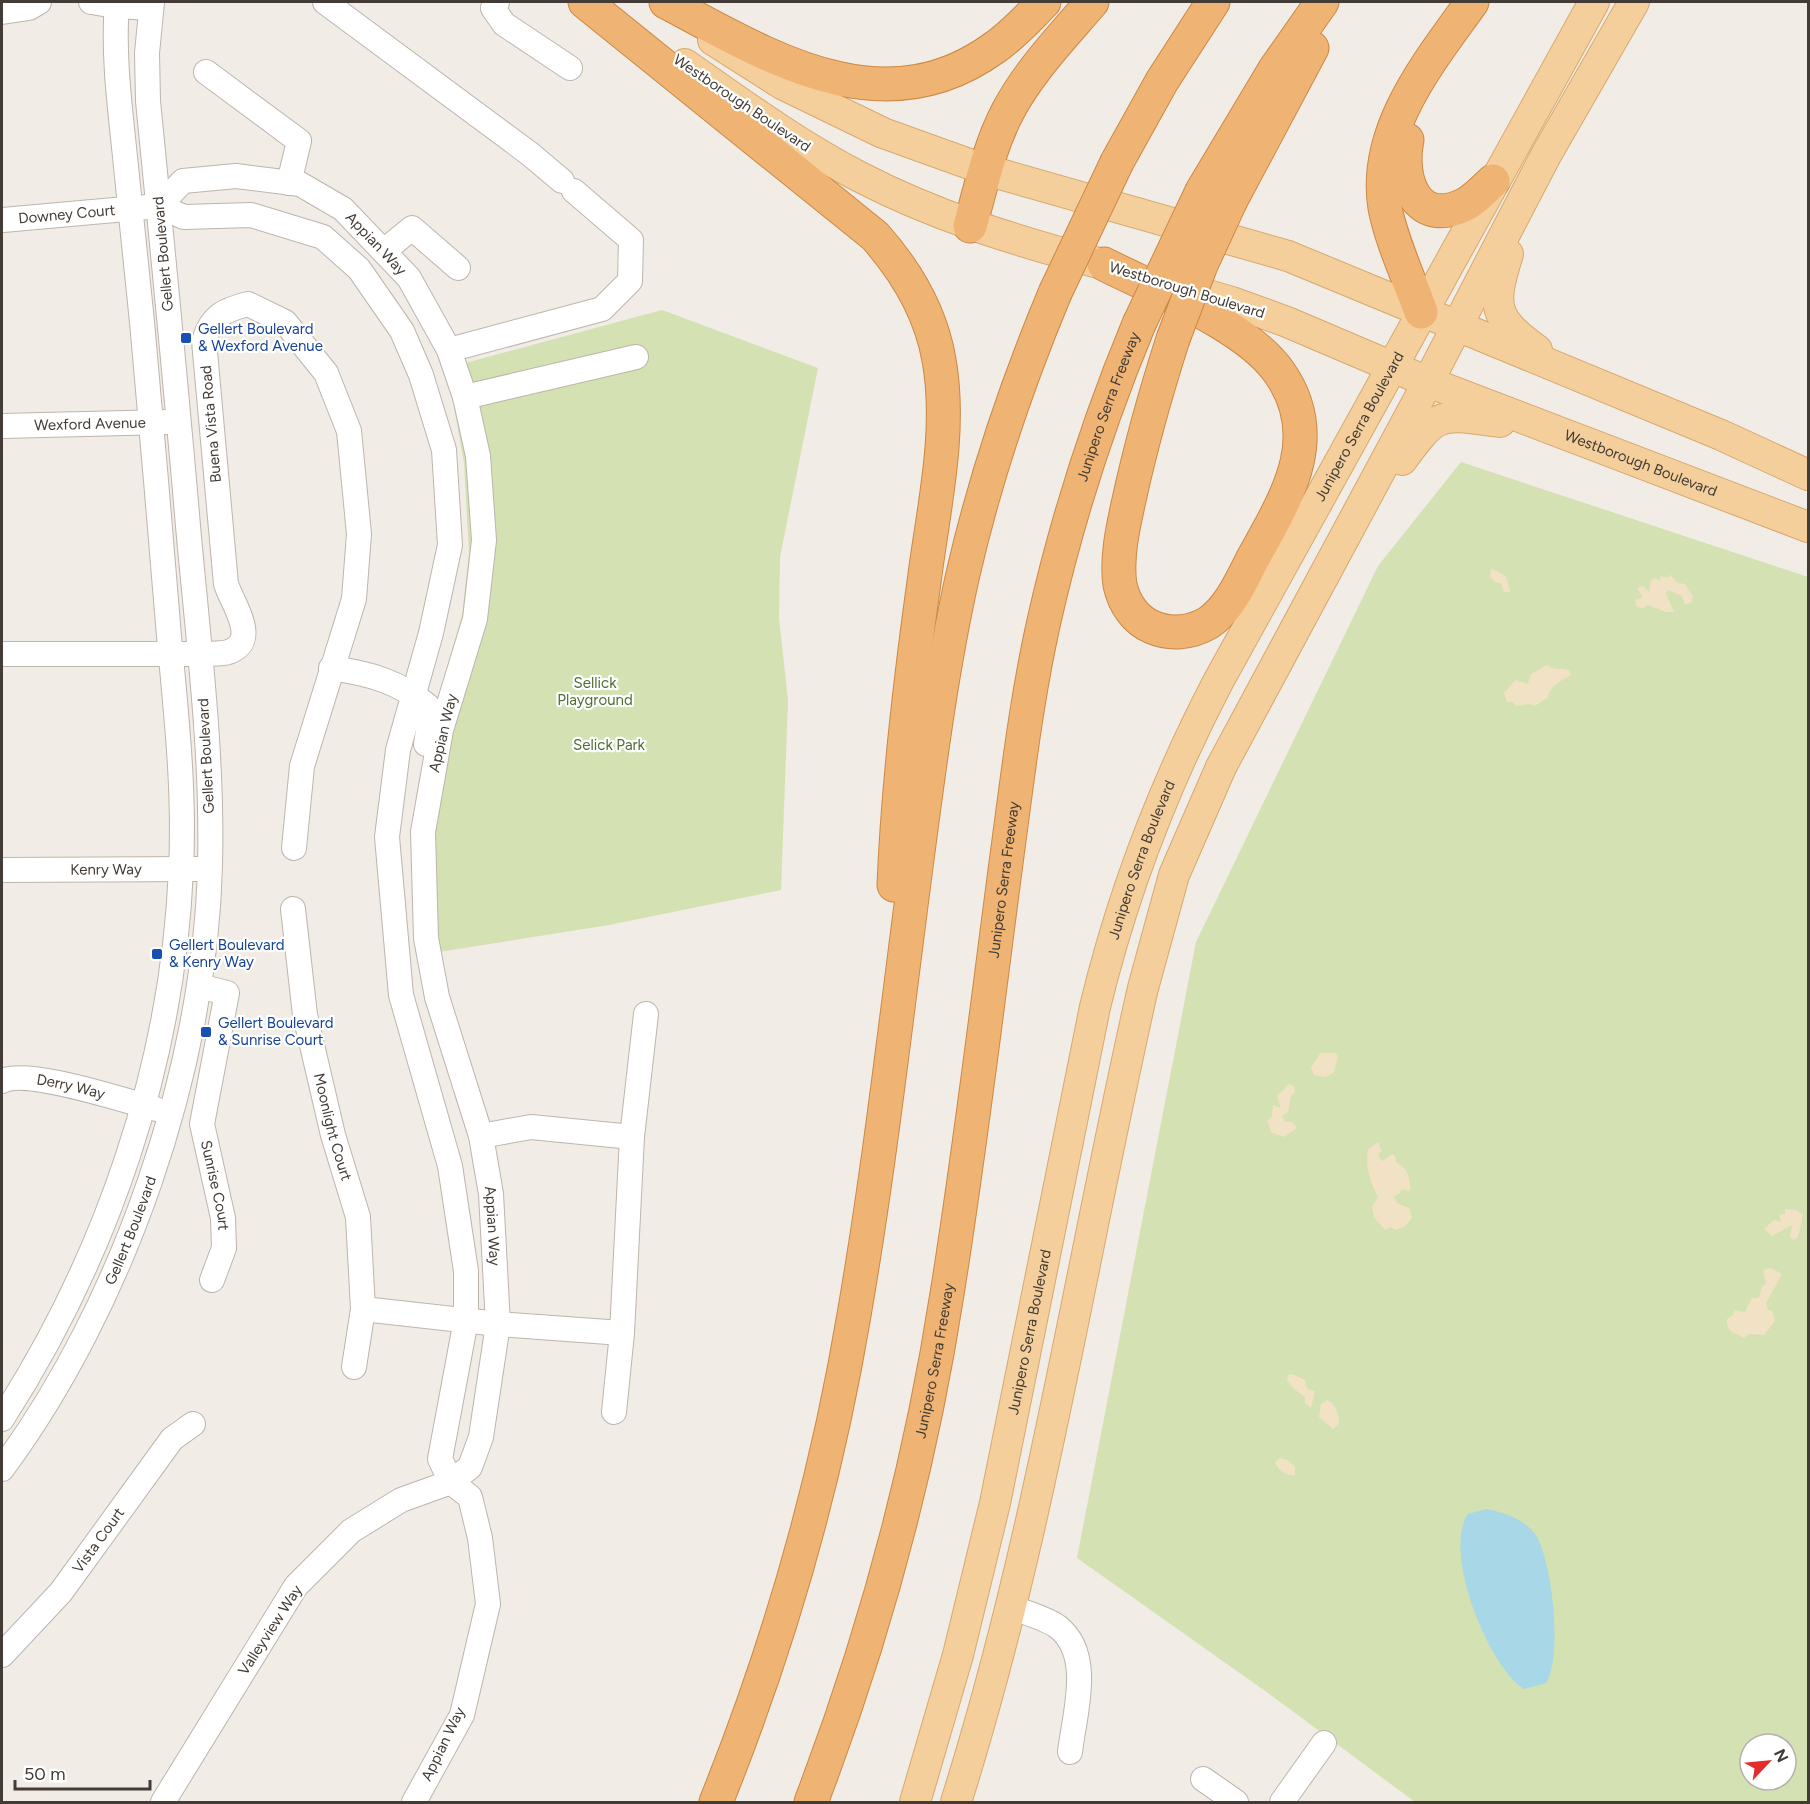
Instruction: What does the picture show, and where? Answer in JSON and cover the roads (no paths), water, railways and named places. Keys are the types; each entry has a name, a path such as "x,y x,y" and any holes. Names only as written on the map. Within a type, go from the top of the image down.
{"highway":[{"path":"585,2 875,236 911,285 935,339 942,379 941,440 899,789 887,1082"},
{"path":"666,2 751,47 798,68 846,81 876,85 920,81 970,63 1004,40 1044,2"},
{"path":"970,226 1003,122 1017,96 1092,2"},
{"path":"716,1803 773,1646 821,1474 854,1317 934,730 959,593 1004,430 1055,293 1117,162 1167,73 1213,2"},
{"name":"Junipero Serra Freeway","path":"811,1803 842,1719 878,1606 904,1510 934,1374 953,1257 1018,771 1043,624 1084,471 1139,324 1217,196 1270,78 1322,2"},
{"path":"1104,264 1213,320 1251,343 1280,372 1292,395 1299,420 1300,446 1294,478 1231,597 1215,617 1194,629 1180,632 1154,628 1137,617 1122,593 1119,575 1124,529 1138,461 1173,339 1201,265 1217,196 1336,2"},
{"path":"1421,312 1385,208 1384,165 1397,120 1447,37 1472,2"},
{"path":"1447,37 1424,82 1411,124 1404,168 1407,184 1414,197 1426,206 1451,210 1466,205 1493,182"}],"main road":[{"name":"Westborough Boulevard","path":"594,2 800,143 860,178 970,226 1232,302 1428,382 1809,527"},
{"path":"660,2 736,56 821,105 883,133 986,170 1288,256 1809,475"},
{"name":"Junipero Serra Boulevard","path":"915,1803 980,1570 1095,1007 1125,894 1152,820 1192,732 1421,312 1594,2"},
{"path":"956,1803 1011,1607 1126,1064 1162,913 1180,857 1203,802 1331,560 1428,382 1528,190 1634,2"},
{"path":"1528,190 1497,288 1499,306 1503,321 1515,334 1569,373"},
{"path":"1331,560 1424,430 1436,420 1453,416 1549,428"}],"street":[{"path":"2,12 29,8 39,2"},
{"path":"91,2 152,5"},
{"path":"325,2 530,154 631,240 630,281 602,309 449,350"},
{"path":"498,2 494,8 504,24 570,68"},
{"name":"Gellert Boulevard","path":"2,1419 46,1347 72,1297 119,1181 142,1106 169,992 181,869 182,803 152,423 120,103 117,4"},
{"name":"Gellert Boulevard","path":"2,1469 44,1406 97,1310 146,1191 170,1113 199,986 210,868 210,803 200,654 148,101 147,54 152,5"},
{"path":"206,72 299,141 289,183"},
{"name":"Appian Way","path":"159,206 183,181 236,176 300,184 343,209 409,278 449,350 465,397 478,456 484,540 475,619 441,730 423,832 426,938 437,997 481,1136 491,1194 498,1324 481,1437 470,1467 451,1482"},
{"name":"Appian Way","path":"130,209 159,206 184,217 251,215 323,237 359,269 402,331 421,375 444,450 450,545 440,598 398,750 387,837 401,995 450,1166 466,1271 466,1320 440,1459 451,1482 470,1497 480,1538 488,1604 462,1715 414,1803"},
{"name":"Downey Court","path":"3,220 130,209"},
{"path":"384,251 412,228 458,268"},
{"name":"Buena Vista Road","path":"200,654 232,651 240,645 243,636 242,617 226,584 204,341 208,326 217,315 248,304 285,322 326,373 349,431 359,534 354,599 302,766 294,848"},
{"path":"465,397 636,357"},
{"name":"Wexford Avenue","path":"2,426 179,422"},
{"path":"2,654 200,654"},
{"path":"332,668 358,671 399,685 428,706 430,718 415,797 415,809 425,819"},
{"name":"Kenry Way","path":"2,870 210,868"},
{"name":"Moonlight Court","path":"292,909 305,1015 333,1135 358,1217 363,1309 354,1367"},
{"name":"Sunrise Court","path":"199,986 227,993 202,1124 223,1218 224,1248 212,1281"},
{"path":"614,1412 622,1333 632,1137 646,1014"},
{"name":"Derry Way","path":"2,1081 10,1077 44,1080 170,1113"},
{"name":"Sunrise Court","path":"170,1113 202,1124"},
{"path":"481,1136 531,1127 632,1137"},
{"path":"363,1309 498,1324 622,1333"},
{"name":"Vista Court","path":"2,1655 61,1592 160,1453 172,1439 193,1424"},
{"name":"Valleyview Way","path":"163,1803 296,1586 351,1531 401,1500 451,1482"},
{"path":"1011,1607 1056,1625 1071,1641 1078,1659 1079,1676 1070,1752"},
{"path":"1281,1803 1323,1743"},
{"path":"1203,1779 1236,1803"}],"water":[{"path":"1486,1509 1506,1514 1525,1524 1535,1534 1541,1546 1550,1585 1554,1631 1554,1652 1546,1683 1524,1689 1510,1677 1496,1658 1473,1607 1465,1580 1461,1554 1461,1531 1468,1514"}],"place":[{"name":"Gellert Boulevard & Wexford Avenue","path":"186,338"},
{"name":"Gellert Boulevard & Kenry Way","path":"157,954"},
{"name":"Gellert Boulevard & Sunrise Court","path":"206,1032"}],"park label":[{"name":"Sellick Playground","path":"595,692"},
{"name":"Selick Park","path":"609,745"}]}
